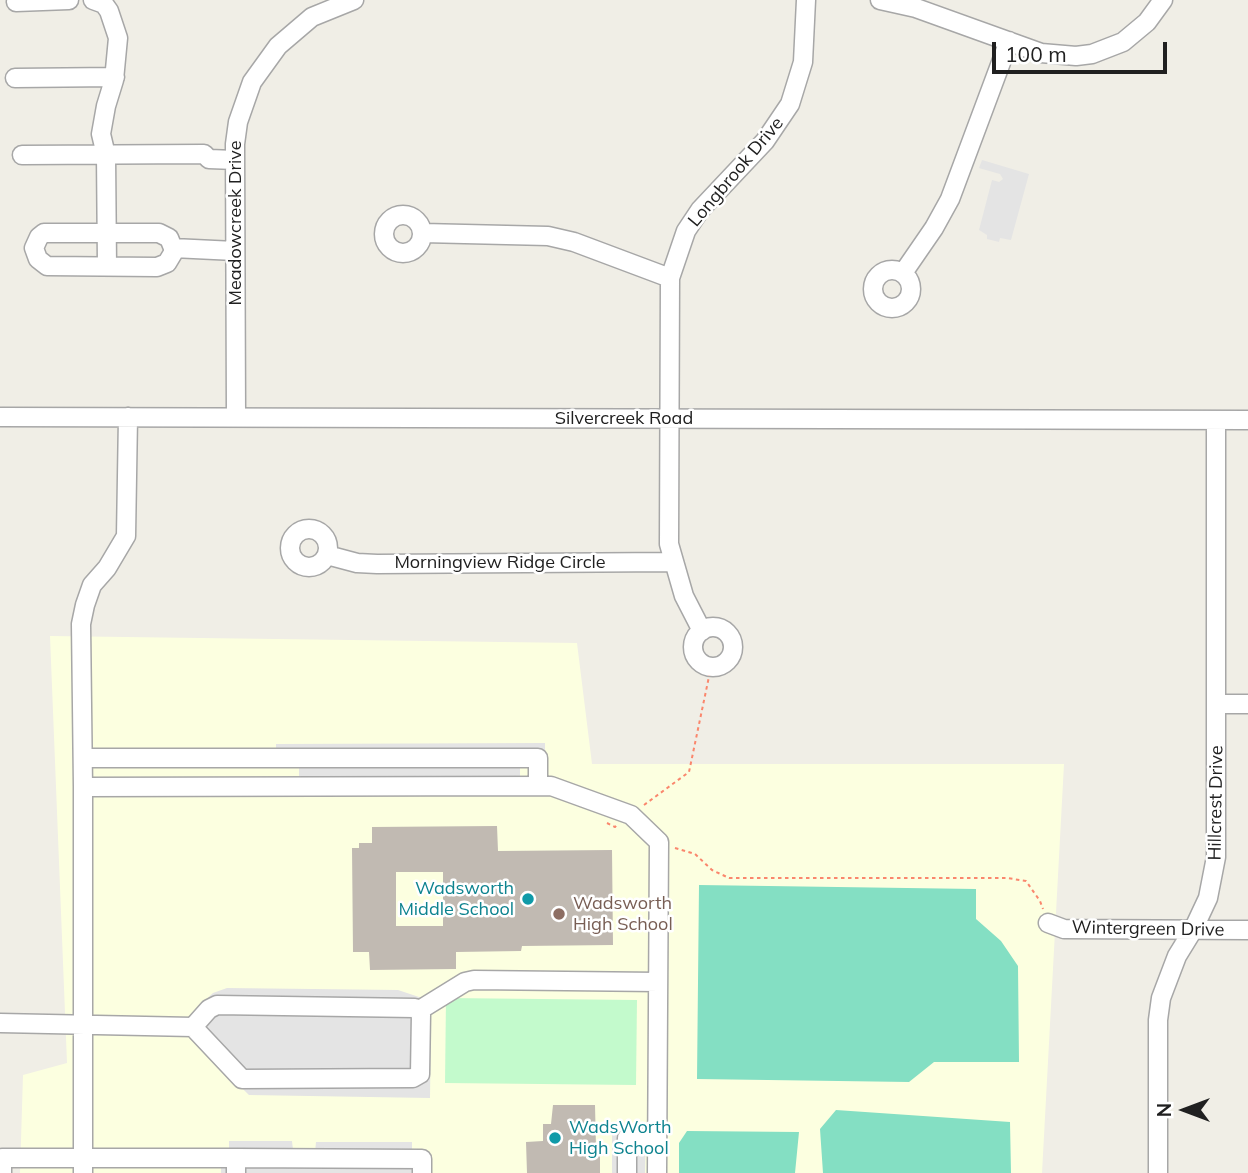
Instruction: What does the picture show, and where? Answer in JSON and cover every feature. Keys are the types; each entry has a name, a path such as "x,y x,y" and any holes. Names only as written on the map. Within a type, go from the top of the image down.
{"street":[{"path":"16,2 69,0"},
{"path":"93,0 104,4 114,22 118,38 115,77 100,134 106,155 107,267"},
{"name":"Meadowcreek Drive","path":"236,417 235,155 238,122 244,100 262,65 278,46 312,18 354,0"},
{"name":"Longbrook Drive","path":"702,631 684,596 673,562 668,534 670,278 682,242 700,210 765,141 790,104 803,62 806,0"},
{"path":"880,0 916,8 1057,56 1092,54 1123,42 1136,32 1163,0"},
{"path":"903,273 950,199 1009,41"},
{"path":"15,78 115,77"},
{"path":"22,155 204,155 209,159 235,155"},
{"path":"44,233 106,233 159,233 169,238 173,248 171,258 163,266 47,266 38,259 34,248 44,233"},
{"path":"423,233 548,236 574,242 670,278"},
{"path":"173,248 235,251"},
{"name":"Silvercreek Road","path":"0,417 1248,420"},
{"path":"83,1165 81,624 92,585 107,568 126,536 128,417"},
{"name":"Hillcrest Drive","path":"1158,1173 1158,1020 1161,998 1177,956 1208,898 1216,857 1216,420"},
{"name":"Morningview Ridge Circle","path":"327,555 357,563 377,564 673,562"},
{"path":"1216,704 1248,704"},
{"path":"83,758 538,758 538,786"},
{"path":"83,787 551,786 631,815 659,842 657,1173"},
{"name":"Wintergreen Drive","path":"1048,923 1064,929 1248,930"},
{"path":"418,1011 465,982 474,980 658,982"},
{"path":"0,1023 193,1027 242,1079 413,1078 420,1074 421,1014 415,1008 217,1005 209,1009 193,1027"},
{"path":"627,1173 627,1138 657,1137"},
{"path":"2,1173 2,1158 36,1166 305,1166 422,1159 422,1173"}],"path":[{"path":"675,849 695,854 712,870 729,878 993,878 1026,881 1040,901 1048,923"}],"shaded area":[{"path":"982,160 1029,174 1011,240 1000,238 999,242 987,239 987,235 979,230 992,180 999,182 1003,179 1000,174 979,168"},
{"name":"Wadsworth High School","path":"50,636 577,643 592,764 1064,764 1042,1173 20,1173 23,1075 67,1063"},
{"path":"545,743 545,766 520,766 520,776 299,777 299,766 276,766 276,744"},
{"path":"227,988 398,990 422,998 431,1018 430,1098 249,1095 191,1038 189,1016 213,993"},
{"path":"646,1131 645,1173 612,1173 612,1134"},
{"path":"229,1141 292,1141 293,1150 315,1152 316,1142 412,1142 412,1153 430,1173 221,1173 221,1152 229,1150"}],"green space":[{"path":"699,885 976,889 976,919 1001,941 1018,966 1019,1062 934,1062 909,1082 697,1079"},
{"path":"446,998 637,1000 636,1085 445,1083"},
{"path":"836,1110 1010,1122 1011,1173 823,1173 820,1129"},
{"path":"687,1131 799,1132 795,1173 679,1173 679,1143"}],"building":[{"name":"Wadsworth Middle School","path":"497,826 498,851 612,850 613,945 522,946 521,951 456,952 456,969 370,970 369,952 353,952 352,848 359,848 359,843 372,843 372,827","holes":["396,872 443,872 443,926 396,926"]},
{"name":"WadsWorth High School","path":"553,1105 595,1105 596,1148 600,1148 600,1173 527,1173 526,1142 543,1141 543,1124 551,1124"}],"place":[{"name":"Wadsworth Middle School","path":"528,899"},
{"name":"Wadsworth High School","path":"559,914"},
{"name":"WadsWorth High School","path":"555,1138"}]}
